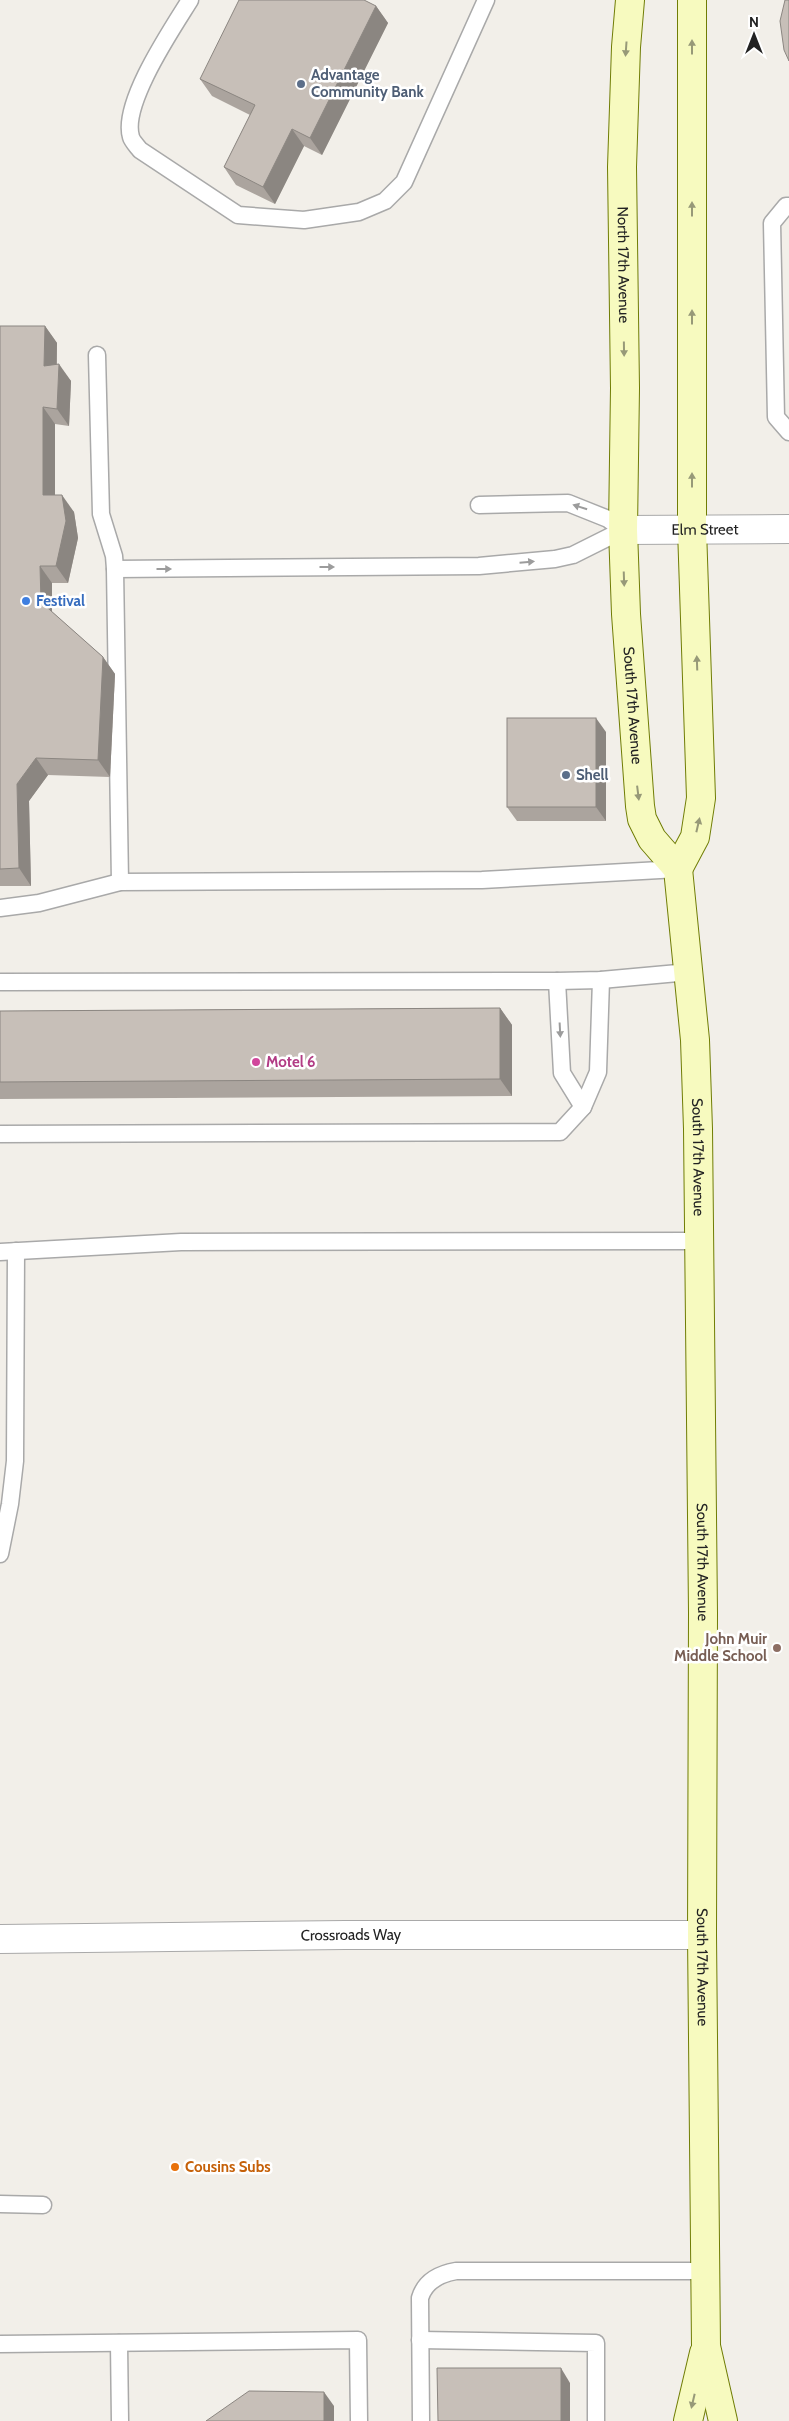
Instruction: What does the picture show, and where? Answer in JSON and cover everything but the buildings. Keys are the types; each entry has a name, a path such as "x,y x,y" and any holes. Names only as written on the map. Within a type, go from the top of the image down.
{"main road":[{"name":"North 17th Avenue","path":"623,530 625,388 622,168 624,74 630,0"},
{"path":"678,869 695,837 701,811 692,529 692,0"},
{"name":"South 17th Avenue","path":"623,530 626,614 641,812 652,839 678,869 689,972 697,1094 703,1603 702,1935 706,2346 723,2421"},
{"name":"South 17th Avenue","path":"688,2421 706,2346"}],"street":[{"name":"Elm Street","path":"623,530 789,529"},
{"name":"Crossroads Way","path":"0,1939 335,1935 702,1935"}],"lane":[{"path":"190,0 148,69 132,111 131,137 140,150 238,215 304,220 359,212 385,201 404,182 486,0"},
{"path":"789,206 786,206 772,223 776,417 789,432"},
{"path":"97,355 102,514 114,556 115,569 120,882"},
{"path":"115,569 479,566 555,559 573,555 623,530 608,519 568,503 479,505"},
{"path":"0,908 38,903 120,882 482,880 678,869"},
{"path":"0,982 557,981 601,980 689,972"},
{"path":"0,1134 560,1132 582,1107 598,1072 601,980"},
{"path":"557,981 562,1073 582,1107"},
{"path":"0,1554 10,1504 15,1461 8,1251 181,1242 700,1241"},
{"path":"0,2204 43,2205"},
{"path":"420,2421 422,2292 430,2281 448,2272 705,2271"},
{"path":"0,2344 358,2340 359,2421"},
{"path":"420,2340 596,2343 596,2421"},
{"path":"119,2343 120,2421"}],"place":[{"name":"Advantage Community Bank","path":"301,84"},
{"name":"Festival","path":"26,601"},
{"name":"Shell","path":"566,775"},
{"name":"Motel 6","path":"256,1062"},
{"name":"John Muir Middle School","path":"777,1648"},
{"name":"Cousins Subs","path":"175,2167"}]}
